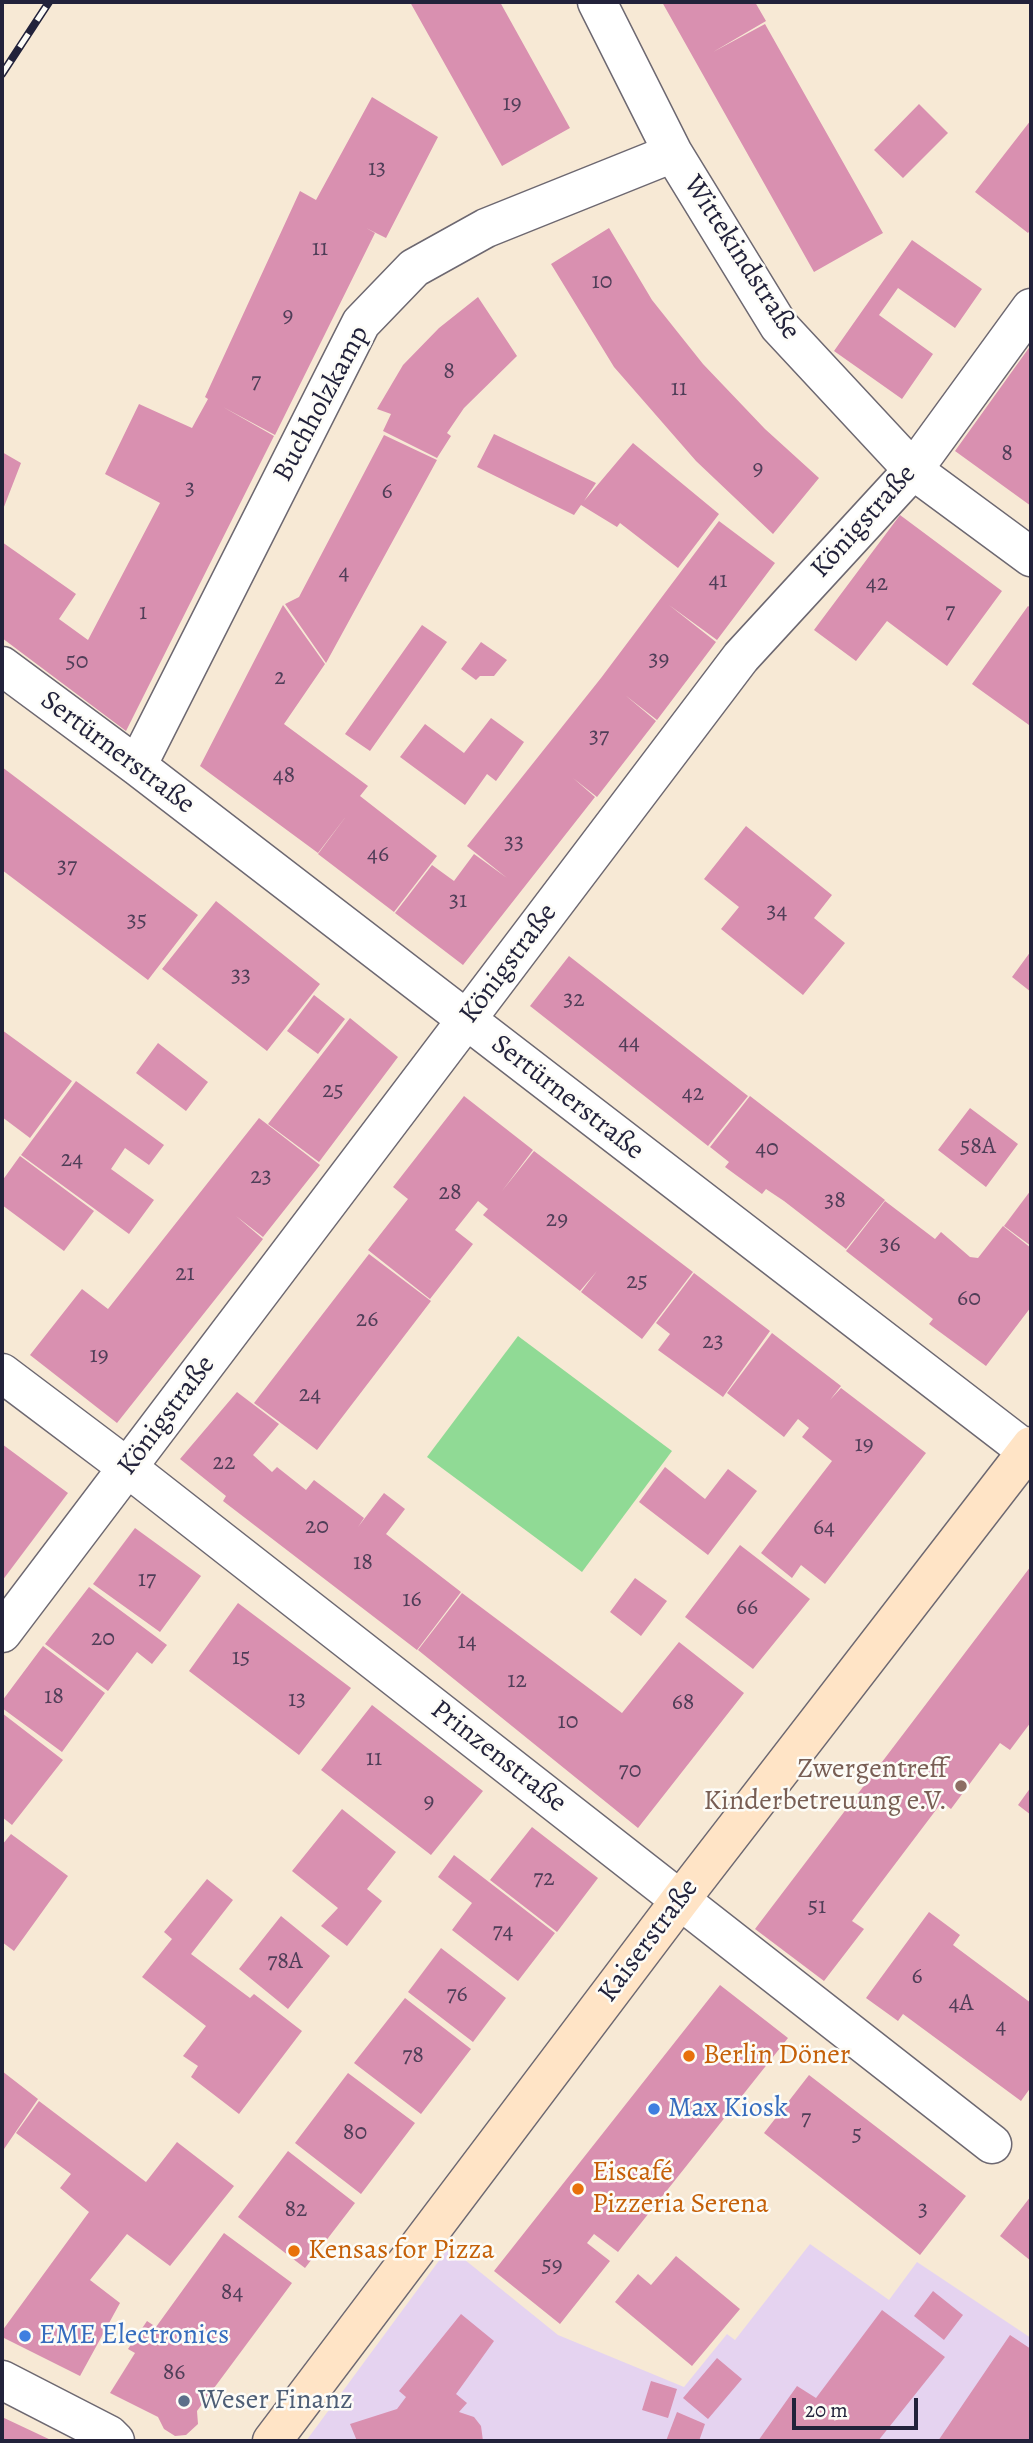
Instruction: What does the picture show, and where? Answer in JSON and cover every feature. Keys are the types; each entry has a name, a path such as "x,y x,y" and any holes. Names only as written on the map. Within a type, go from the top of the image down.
{"main road":[{"name":"Kaiserstraße","path":"272,2441 681,1899 1030,1450"}],"street":[{"name":"Wittekindstraße","path":"597,2 673,153 779,326 913,470 1031,556"},
{"name":"Buchholzkamp","path":"137,766 361,323 414,268 486,228 673,153"},
{"name":"Königstraße","path":"2,1633 741,657 913,470 1031,308"},
{"name":"Sertürnerstraße","path":"2,666 137,766 1030,1450"},
{"name":"Prinzenstraße","path":"2,1373 128,1468 681,1899 695,1915 827,2013 992,2144"},
{"path":"2,2380 109,2435 115,2441"}],"shaded area":[{"path":"810,2244 889,2300 917,2262 1031,2338 1031,2441 306,2441 449,2247 558,2335 684,2387 727,2334 735,2340"}],"green space":[{"path":"518,1336 672,1451 582,1572 427,1457"}],"building":[{"path":"410,2 500,2 570,128 502,166"},
{"path":"662,2 755,2 766,21 713,52 765,24 883,233 814,272"},
{"path":"372,97 438,137 386,238 366,228 375,233 275,435 223,407 274,436 126,731 2,638 2,542 76,594 59,619 88,640 160,503 105,474 139,404 192,428 208,399 205,397 300,191 316,200"},
{"path":"919,104 948,133 903,178 874,150"},
{"path":"1031,120 1031,229 1028,233 975,192"},
{"path":"609,228 652,300 703,364 765,429 819,478 773,534 696,461 614,367 551,264"},
{"path":"912,240 982,289 955,328 898,288 879,315 933,354 902,399 834,351"},
{"path":"478,297 517,356 464,408 447,433 451,436 437,458 383,431 391,414 377,409 403,365 439,328"},
{"path":"1031,345 1031,506 955,451"},
{"path":"494,434 596,483 584,501 633,443 719,514 678,568 620,523 617,527 581,505 574,515 477,467"},
{"path":"384,435 437,460 326,663 285,604 299,597"},
{"path":"2,452 21,463 2,512"},
{"path":"900,515 1002,591 947,666 887,621 856,661 814,630"},
{"path":"719,521 775,563 717,640 669,605 716,642 657,720 625,695 656,721 597,797 573,778 595,797 463,965 395,913 432,865 454,881 474,854 507,878 467,846 601,678"},
{"path":"283,605 325,664 284,724 368,786 360,796 437,856 394,912 318,854 347,815 318,853 200,766"},
{"path":"1028,606 1031,608 1029,725 972,684"},
{"path":"422,625 447,642 370,751 345,734"},
{"path":"481,642 507,660 494,676 480,676 476,680 461,669"},
{"path":"491,718 524,742 496,781 487,774 465,805 400,757 425,724 464,753"},
{"path":"2,767 198,915 148,980 2,870"},
{"path":"746,826 832,895 814,918 845,943 803,995 721,929 739,907 704,879"},
{"path":"216,901 320,984 267,1051 162,969"},
{"path":"1031,951 1031,992 1012,977"},
{"path":"569,956 748,1096 708,1146 530,1006"},
{"path":"314,995 345,1019 318,1054 287,1031"},
{"path":"350,1018 398,1057 319,1162 268,1124"},
{"path":"2,1030 72,1081 30,1138 2,1117"},
{"path":"158,1043 208,1082 186,1111 136,1073"},
{"path":"76,1081 164,1145 149,1165 125,1148 111,1169 154,1200 129,1234 21,1155"},
{"path":"464,1096 533,1150 502,1191 534,1151 693,1272 642,1339 581,1292 597,1271 580,1291 483,1215 488,1209 478,1201 455,1230 473,1244 430,1299 368,1250 408,1199 393,1187"},
{"path":"750,1096 885,1200 846,1249 784,1201 766,1189 762,1194 725,1167 729,1162 710,1147"},
{"path":"970,1108 1018,1144 986,1187 938,1150"},
{"path":"259,1118 320,1165 263,1237 236,1216 263,1239 117,1423 30,1355 82,1289 108,1309"},
{"path":"20,1156 94,1211 64,1251 2,1205 2,1181"},
{"path":"1031,1190 1031,1246 1004,1226"},
{"path":"885,1201 935,1239 941,1232 970,1257 978,1258 1003,1226 1031,1248 1031,1307 986,1366 929,1324 933,1319 846,1251"},
{"path":"369,1254 431,1301 317,1450 254,1403"},
{"path":"694,1273 770,1331 723,1397 658,1350 670,1334 656,1323"},
{"path":"772,1333 841,1386 830,1400 841,1388 926,1453 825,1584 801,1565 792,1578 761,1553 832,1461 802,1437 809,1428 798,1419 784,1437 727,1393"},
{"path":"237,1392 279,1424 253,1455 272,1472 277,1467 306,1490 314,1480 364,1518 358,1527 384,1493 405,1509 386,1534 461,1592 417,1650 223,1501 226,1496 180,1459"},
{"path":"2,1444 68,1493 2,1581"},
{"path":"665,1467 705,1499 728,1469 757,1491 708,1555 639,1502"},
{"path":"135,1528 201,1576 160,1632 93,1584"},
{"path":"740,1545 810,1599 753,1669 685,1617"},
{"path":"1031,1566 1031,1722 1010,1750 1000,1743 951,1809 942,1802 852,1921 864,1929 824,1981 755,1929"},
{"path":"635,1578 667,1601 641,1636 610,1612"},
{"path":"89,1587 167,1645 152,1664 137,1652 108,1691 45,1644"},
{"path":"462,1593 622,1713 679,1642 744,1693 638,1828 418,1650"},
{"path":"238,1603 351,1688 299,1755 189,1671"},
{"path":"43,1646 105,1693 62,1752 2,1708 2,1701"},
{"path":"372,1705 483,1791 431,1855 321,1770"},
{"path":"2,1713 63,1760 12,1825 2,1817"},
{"path":"1031,1787 1031,1815 1018,1805"},
{"path":"342,1809 396,1852 367,1889 382,1901 347,1946 321,1926 338,1908 292,1871"},
{"path":"532,1827 598,1878 557,1932 490,1880"},
{"path":"11,1834 68,1876 14,1951 2,1942 2,1845"},
{"path":"454,1855 555,1933 518,1981 452,1930 472,1903 438,1877"},
{"path":"207,1879 233,1900 191,1954 250,1998 254,1994 302,2031 239,2114 191,2077 198,2066 183,2056 206,2026 142,1977 172,1939 164,1932"},
{"path":"929,1912 960,1935 953,1945 1031,2003 1031,2087 1021,2101 903,2014 898,2021 866,1998"},
{"path":"281,1916 330,1956 288,2009 239,1969"},
{"path":"441,1948 506,1998 473,2042 408,1992"},
{"path":"720,1985 788,2038 618,2252 594,2234 587,2243 610,2261 560,2324 494,2271"},
{"path":"405,1998 471,2049 421,2114 354,2063"},
{"path":"2,2071 38,2099 2,2152"},
{"path":"348,2073 415,2123 361,2194 295,2143"},
{"path":"809,2075 966,2196 920,2255 764,2133"},
{"path":"39,2101 146,2182 177,2142 234,2186 170,2266 127,2234 90,2280 120,2303 80,2376 2,2337 2,2331 89,2212 60,2188 71,2174 16,2133"},
{"path":"288,2151 355,2203 305,2268 238,2217"},
{"path":"1031,2196 1031,2261 1000,2236"},
{"path":"224,2233 292,2283 197,2411 198,2424 186,2435 175,2436 164,2429 158,2417 110,2393 135,2353 128,2349 147,2321 156,2327"},
{"path":"676,2256 740,2309 692,2366 615,2302 638,2274 651,2285"},
{"path":"933,2291 963,2315 944,2340 914,2316"},
{"path":"882,2310 945,2357 878,2441 758,2441 797,2386 816,2398"},
{"path":"461,2314 494,2341 456,2394 467,2403 459,2412 474,2417 481,2426 483,2441 357,2441 350,2424 397,2409 406,2397 399,2391"},
{"path":"1010,2335 1031,2349 1031,2441 938,2441"},
{"path":"717,2358 742,2379 708,2419 683,2398"},
{"path":"651,2381 677,2389 668,2418 642,2410"},
{"path":"677,2412 705,2424 699,2441 666,2441"},
{"path":"2,2417 53,2441 2,2441"}],"railway":[{"path":"2,74 49,2"}],"place":[{"name":"Zwergentreff Kinderbetreuung e.V.","path":"961,1786"},
{"name":"Berlin Döner","path":"689,2056"},
{"name":"Max Kiosk","path":"654,2109"},
{"name":"Eiscafé Pizzeria Serena","path":"578,2189"},
{"name":"Kensas for Pizza","path":"294,2251"},
{"name":"EME Electronics","path":"25,2336"},
{"name":"Weser Finanz","path":"184,2401"}]}
